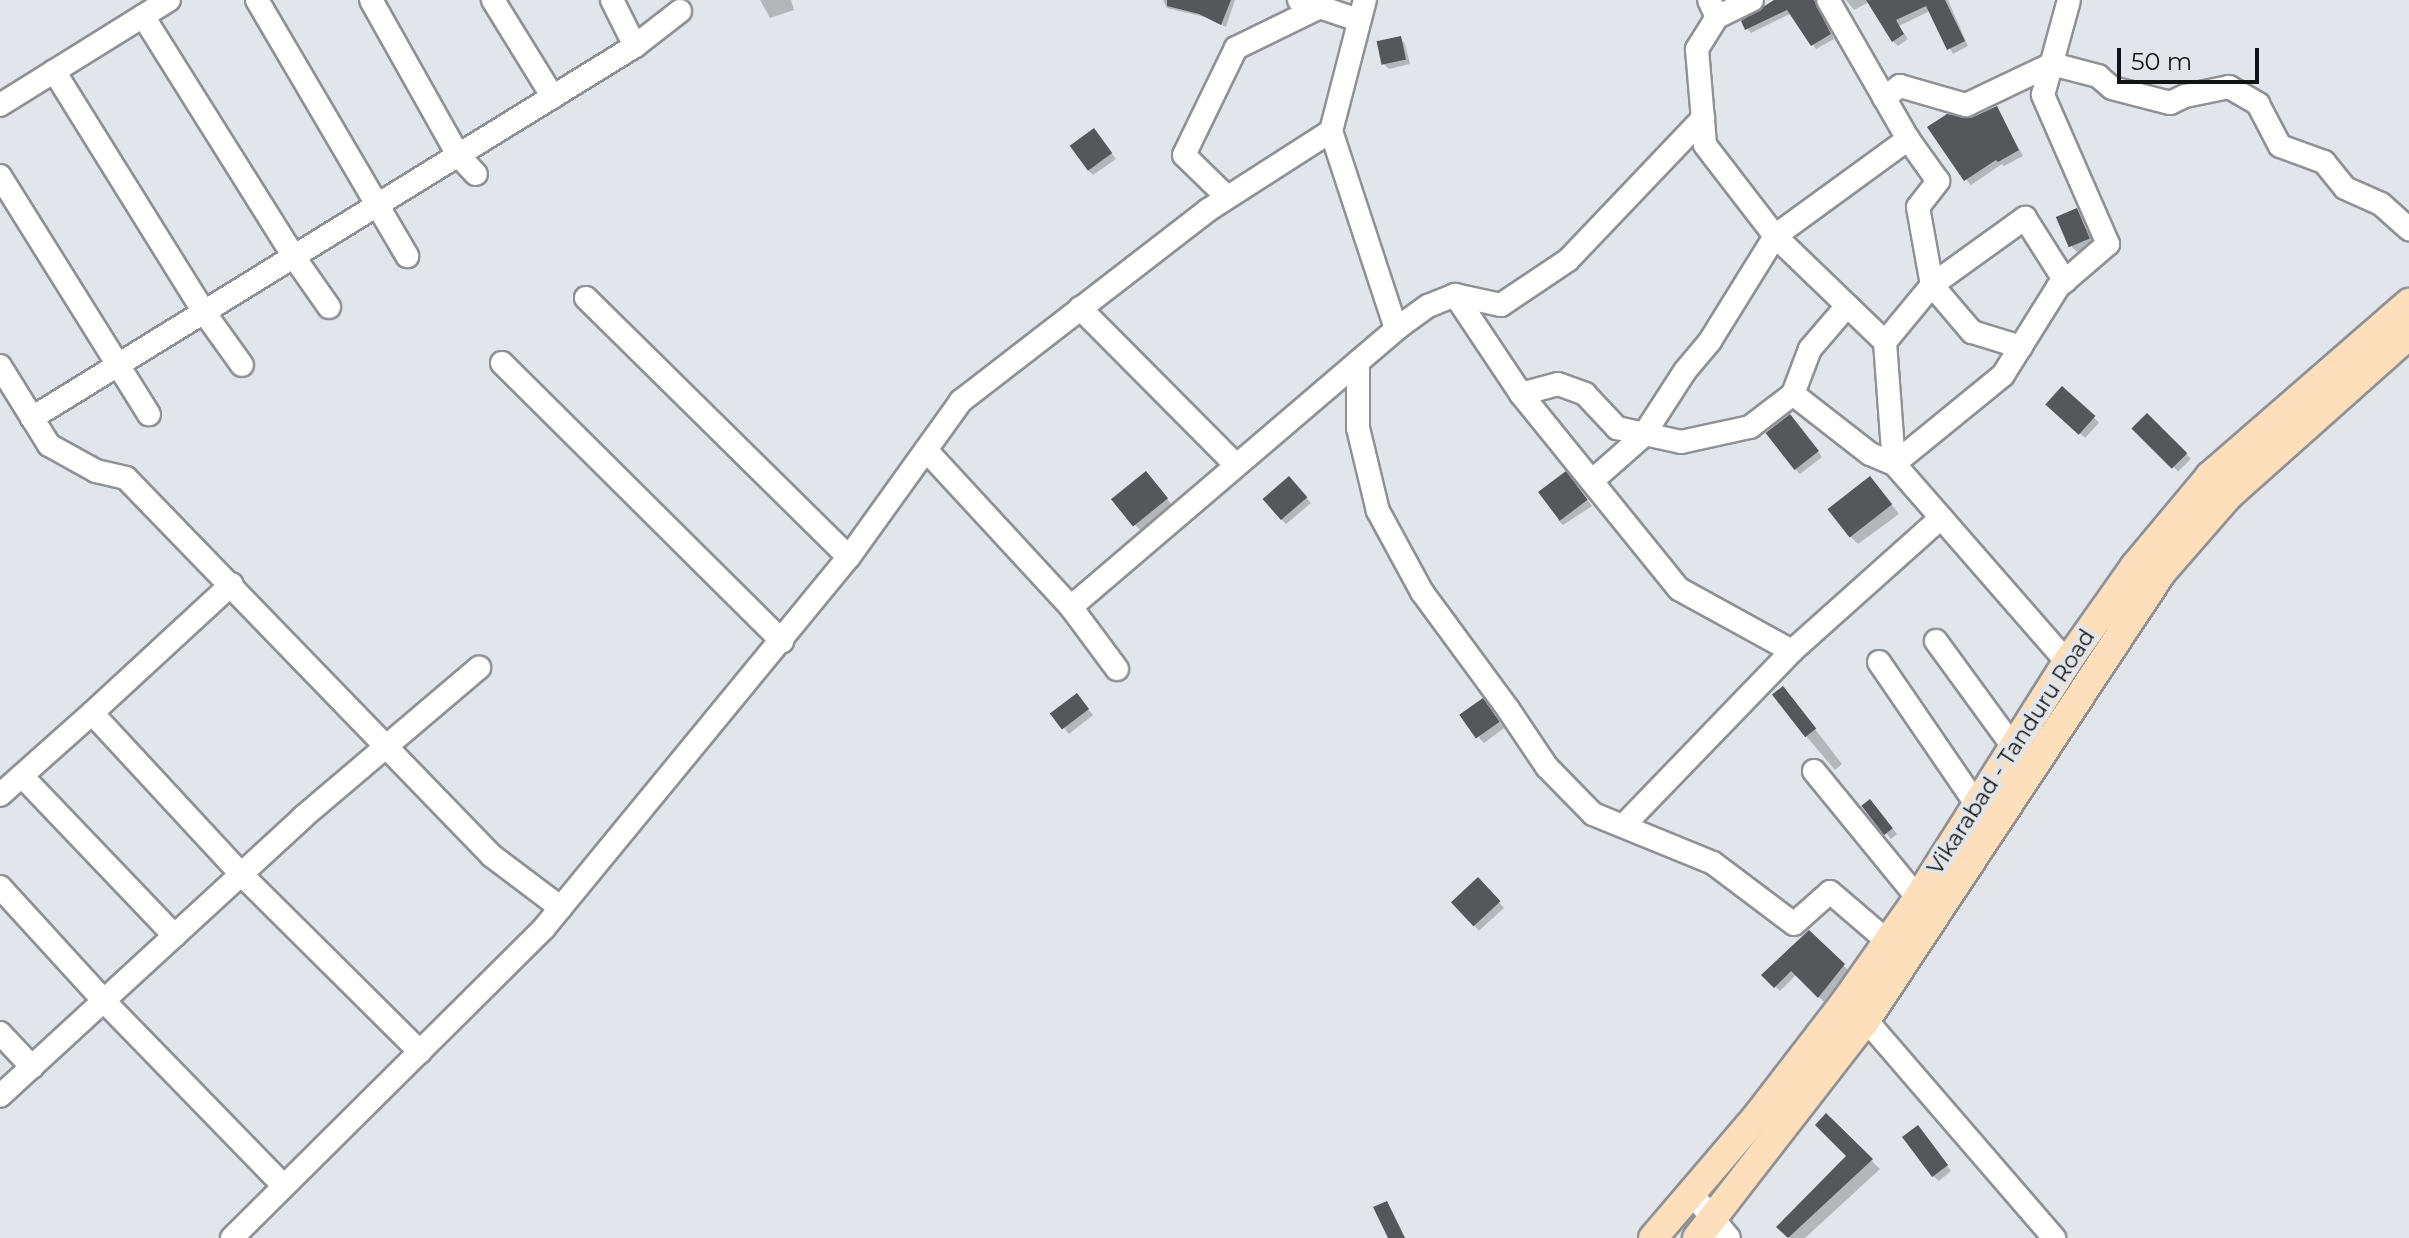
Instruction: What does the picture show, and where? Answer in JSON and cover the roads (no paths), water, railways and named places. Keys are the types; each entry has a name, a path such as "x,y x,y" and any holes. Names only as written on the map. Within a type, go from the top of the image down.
{"main road":[{"name":"Vikarabad - Tanduru Road","path":"1653,1238 1692,1194 1845,1002 1918,898 2067,662 2135,566 2210,476 2409,303"},
{"name":"Vikarabad - Tanduru Road","path":"1713,1232 1866,1020 2162,572 2228,496 2409,335"},
{"path":"2033,716 2060,729"}],"street":[{"path":"0,105 169,0"},
{"path":"257,0 380,204 407,256"},
{"path":"371,0 458,155 476,174"},
{"path":"493,0 553,97"},
{"path":"612,0 635,46"},
{"path":"1752,0 1713,9 1697,49 1705,145 1775,236 1885,342 1894,464"},
{"path":"1828,0 1908,139 1938,181 1918,207 1932,285 1972,332 2021,347"},
{"path":"1894,464 2003,375 2065,281 2108,244 2043,95 2069,0"},
{"path":"1227,197 1184,155 1236,48 1310,4 1362,10 1331,131 1396,329"},
{"path":"32,418 635,46 680,11"},
{"path":"143,16 294,257 329,307"},
{"path":"1884,98 1900,86 1966,105 2052,64 2098,76 2112,88 2170,103 2185,96 2229,87 2258,104 2280,146 2324,162 2345,188 2381,204 2409,229"},
{"path":"54,71 204,312 242,365"},
{"path":"1071,607 1396,329 1428,306 1455,295 1501,305 1568,260 1703,118"},
{"path":"232,1238 561,908 849,557 961,401 1227,197 1331,131"},
{"path":"1593,480 1643,436 1685,371 1710,341 1775,236 1908,139"},
{"path":"0,176 149,414"},
{"path":"1885,342 1932,285 2025,218 2065,281"},
{"path":"1455,295 1521,394 1679,589 1792,651"},
{"path":"586,298 849,557"},
{"path":"1521,394 1558,384 1585,394 1617,428 1681,442 1750,427 1793,394 1810,349 1847,306"},
{"path":"1080,308 1236,465"},
{"path":"1358,362 1358,428 1378,511 1422,592 1547,767 1593,814 1713,863 1794,924 1830,892 1886,940"},
{"path":"502,363 782,641"},
{"path":"0,366 49,445 96,471 126,478 232,584 492,856 561,908"},
{"path":"1793,394 1870,454 1894,464 2067,662"},
{"path":"926,450 1071,607 1117,669"},
{"path":"1624,825 1792,651 1941,518"},
{"path":"0,795 232,584"},
{"path":"1936,641 2014,748"},
{"path":"1879,662 1977,805"},
{"path":"0,1096 303,817 479,668"},
{"path":"92,713 242,875 420,1052"},
{"path":"1814,771 1918,898"},
{"path":"22,776 175,936"},
{"path":"0,887 104,1001 284,1186"},
{"path":"1866,1020 2054,1238"},
{"path":"0,1033 32,1067"},
{"path":"1692,1194 1713,1232"}]}
